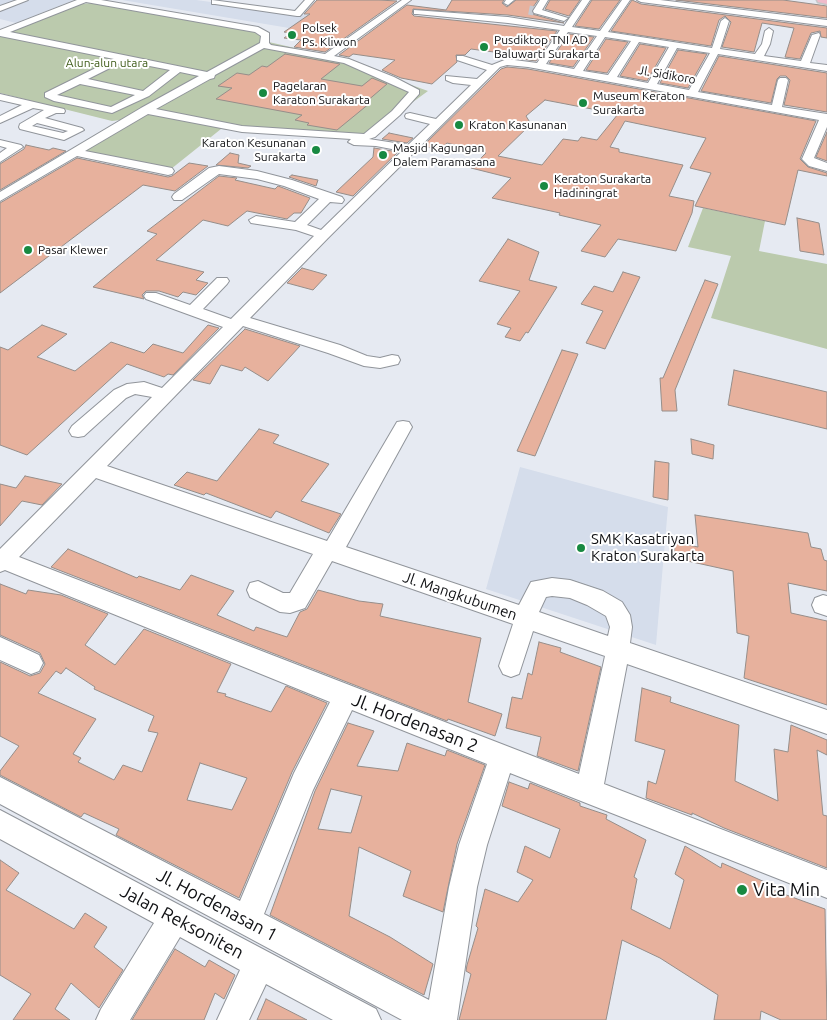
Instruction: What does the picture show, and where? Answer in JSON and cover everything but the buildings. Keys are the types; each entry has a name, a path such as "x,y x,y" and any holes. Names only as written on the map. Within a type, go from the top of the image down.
{"main road":[{"path":"822,0 827,1"}],"street":[{"path":"0,9 24,0"},
{"path":"0,33 85,0 179,14 258,30 265,33 265,42 273,49 327,57 355,65 414,90 414,94 403,115 371,135 361,137 242,130 163,110 145,110"},
{"path":"219,0 215,2 297,14 300,11 298,10 310,0"},
{"path":"247,7 258,0"},
{"path":"327,57 403,0"},
{"path":"577,72 626,0"},
{"path":"641,0 827,22"},
{"path":"655,0 827,22"},
{"path":"547,1 536,11 570,20"},
{"path":"572,5 583,3"},
{"path":"540,66 583,3"},
{"path":"416,12 508,20 827,68"},
{"path":"692,93 715,52 725,22"},
{"path":"758,58 766,44 769,31"},
{"path":"0,33 226,79"},
{"path":"804,65 816,36"},
{"path":"0,197 145,110 265,42 287,40"},
{"path":"610,78 636,40"},
{"path":"652,85 674,46"},
{"path":"123,58 60,89 127,104 145,94 178,69"},
{"name":"Jl. Sidikoro","path":"460,58 540,66 827,117"},
{"path":"1,560 166,396 436,122 500,61"},
{"path":"224,65 243,69"},
{"path":"449,78 456,81 478,82"},
{"path":"77,80 145,94"},
{"path":"777,108 783,80"},
{"path":"1,98 72,114"},
{"path":"0,120 33,104"},
{"path":"36,119 54,110"},
{"path":"403,115 436,122"},
{"path":"827,117 808,159 813,164 827,167"},
{"path":"100,121 118,126"},
{"path":"294,140 369,142 411,149"},
{"path":"0,142 17,147 0,158"},
{"path":"75,152 168,171"},
{"path":"178,197 213,171 219,170 272,179 328,198 355,204"},
{"path":"298,226 328,198"},
{"path":"256,220 298,226 323,235"},
{"path":"193,310 222,281"},
{"path":"151,296 237,323 334,349 364,361 380,362 392,360"},
{"path":"78,431 120,394 133,388 144,388 166,396"},
{"path":"258,590 280,602 290,604 298,601 403,427"},
{"name":"Jl. Mangkubumen","path":"93,469 827,722"},
{"name":"Jl. Hordenasan 2","path":"1,560 827,884"},
{"path":"511,666 531,601 539,589 552,586 570,589 595,598 614,609 619,615 621,627 618,650 589,791"},
{"path":"0,648 31,663"},
{"path":"246,921 303,782 346,696"},
{"path":"441,1020 463,887 473,845 502,757"},
{"name":"Jl. Hordenasan 1","path":"0,790 434,1020"},
{"name":"Jalan Reksoniten","path":"0,824 365,1020"},
{"path":"112,1020 174,918"},
{"path":"233,1020 260,964"}],"shaded area":[{"path":"0,0 74,0 16,23 0,19"},
{"path":"122,0 196,0 322,17 289,28"},
{"name":"SMK Kasatriyan Kraton Surakarta","path":"520,467 668,507 656,645 486,589"}],"green space":[{"name":"Alun-alun utara","path":"90,3 260,33 263,38 260,40 334,57 428,91 365,137 221,129 171,169 73,148 120,120 112,121 0,93 0,35 75,5"},
{"path":"703,208 765,221 759,251 827,264 827,349 711,318 731,256 688,247"}],"tunnel":[{"path":"529,10 534,11"}],"place":[{"name":"Polsek Ps. Kliwon","path":"292,35"},
{"name":"Pusdiktop TNI AD Baluwarti Surakarta","path":"484,47"},
{"name":"Pagelaran Karaton Surakarta","path":"263,93"},
{"name":"Museum Keraton Surakarta","path":"583,103"},
{"name":"Kraton Kasunanan","path":"459,125"},
{"name":"Karaton Kesunanan Surakarta","path":"316,150"},
{"name":"Masjid Kagungan Dalem Paramasana","path":"383,155"},
{"name":"Keraton Surakarta Hadiningrat","path":"544,186"},
{"name":"Pasar Klewer","path":"28,250"},
{"name":"SMK Kasatriyan Kraton Surakarta","path":"581,548"},
{"name":"Vita Min","path":"742,890"}]}
